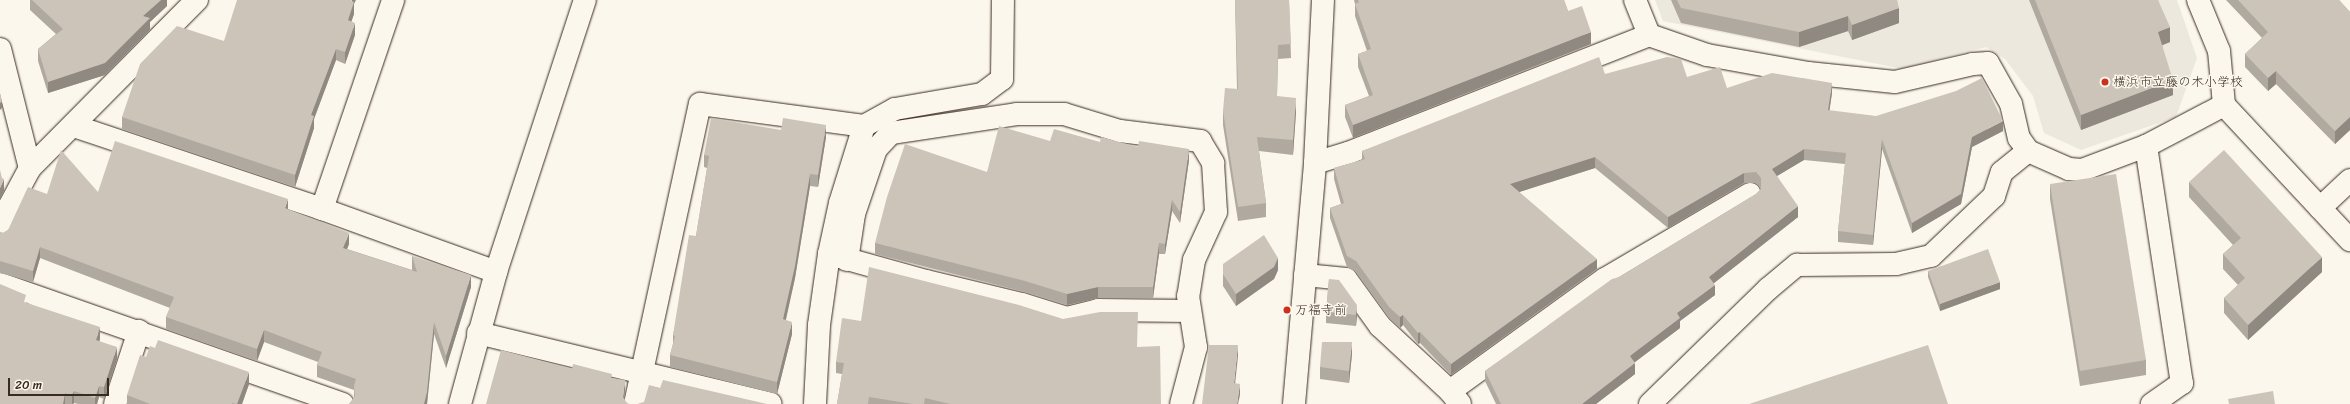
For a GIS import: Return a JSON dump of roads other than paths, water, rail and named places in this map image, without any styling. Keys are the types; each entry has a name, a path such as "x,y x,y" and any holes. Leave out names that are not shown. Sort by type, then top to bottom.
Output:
{"street":[{"path":"0,232 9,207 30,168 74,126 197,0"},
{"path":"322,209 393,0"},
{"path":"460,404 478,333 496,272 585,0"},
{"path":"635,404 700,104 864,126 895,109 982,94 1002,79 1003,0"},
{"path":"1294,404 1315,163 1323,0"},
{"path":"1635,0 1649,35"},
{"path":"2198,0 2219,51 2224,105 2350,240"},
{"path":"1315,163 1355,150 1649,35 1707,55 1808,73 1895,82 1973,64 1988,63 2011,104 2019,138 2028,151 2069,169 2082,170 2146,146 2224,105"},
{"path":"0,49 30,168"},
{"path":"815,404 819,325 838,257 876,149 892,132 1017,114 1064,114 1120,131 1200,141 1213,163 1216,212 1194,260 1188,296 1196,348 1181,404"},
{"path":"74,126 322,209 496,272"},
{"path":"838,257 840,202 864,126"},
{"path":"2146,146 2182,382 2152,404"},
{"path":"1650,404 1768,289 1797,265 1896,264 1931,256 1994,196 2002,172 2028,151"},
{"path":"2320,208 2350,180"},
{"path":"1305,275 1346,279 1380,326 1455,398 1605,279 1750,194"},
{"path":"838,257 926,282 1022,304 1067,318 1098,310 1190,311"},
{"path":"0,284 139,331 343,404"},
{"path":"115,404 139,331"},
{"path":"478,333 771,404"}],"place":[{"name":"横浜市立藤の木小学校","path":"2105,82"},
{"name":"万福寺前","path":"1287,310"}]}
